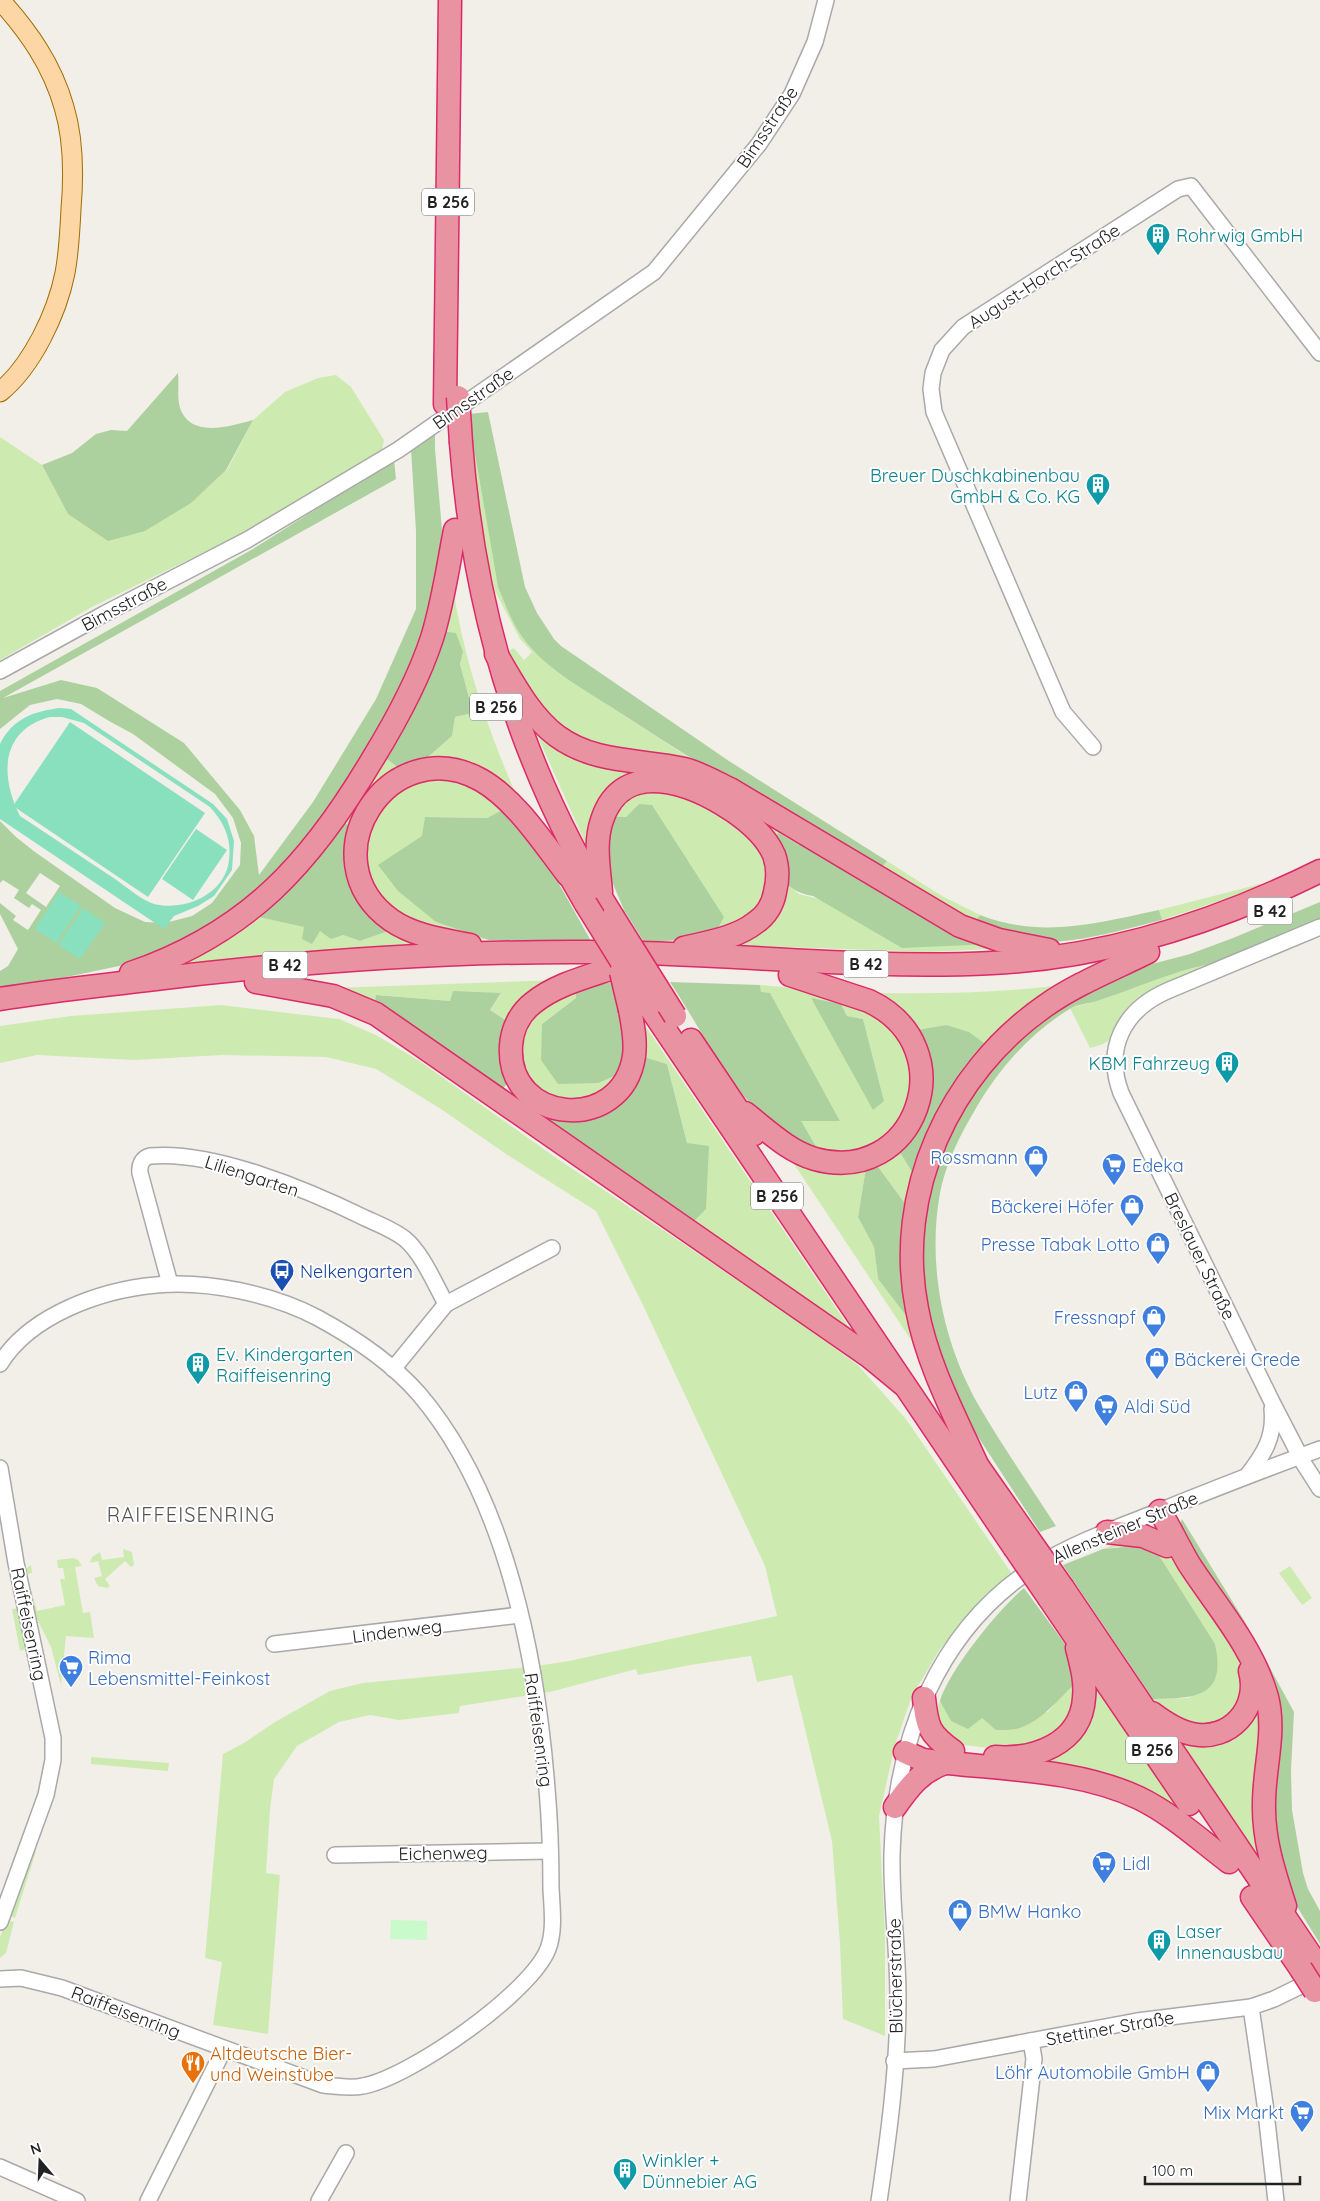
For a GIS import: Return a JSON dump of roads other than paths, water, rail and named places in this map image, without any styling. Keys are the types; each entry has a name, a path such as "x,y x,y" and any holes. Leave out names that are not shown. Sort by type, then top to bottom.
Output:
{"highway":[{"name":"B 256","path":"450,0 451,401 454,445 455,530 472,623 490,689 518,767 568,875 600,907 675,1016 978,1467 1021,1543"},
{"name":"B 256","path":"451,401 463,174 464,0"},
{"name":"B 256","path":"454,445 482,595 496,654 514,712 544,790 600,907 615,962 640,1008 904,1385 1142,1707 1291,1926 1315,1978"},
{"path":"69,989 151,966 215,935 259,903 297,867 334,821 359,783 398,716 418,674 440,608 455,530"},
{"path":"496,654 524,700 542,722 556,736 575,747 593,755 670,766 702,776 730,789 960,926 999,940 1069,953"},
{"path":"501,952 429,936 412,930 392,920 376,905 362,881 356,852 362,822 377,796 396,781 428,769 451,770 473,776 493,788 516,810 568,875"},
{"path":"600,907 598,845 602,821 606,809 614,800 634,785 659,780 691,788 724,805 752,826 768,844 776,865 777,888 768,910 756,923 738,933 661,954"},
{"name":"B 42","path":"0,998 334,961 501,952 661,954 909,965 994,963 1069,953 1143,939 1217,916 1320,871"},
{"name":"B 42","path":"0,1013 256,982 342,974 615,962 790,975 906,979 998,977 1078,967 1148,952 1243,922 1320,888"},
{"path":"978,1467 928,1352 917,1310 912,1271 912,1239 915,1210 924,1170 936,1138 952,1107 974,1074 999,1045 1026,1020 1056,999 1148,952"},
{"path":"615,962 548,993 531,1004 522,1014 515,1026 511,1052 515,1072 525,1089 546,1105 572,1111 585,1110 611,1098 627,1078 634,1057 634,1036 640,1008"},
{"path":"734,1105 791,1148 815,1159 842,1162 869,1157 887,1147 904,1131 916,1112 920,1099 922,1074 917,1050 903,1025 881,1007 869,1001 790,975"},
{"path":"256,982 333,996 376,1014 863,1352 904,1385"},
{"path":"1142,1707 1177,1730 1206,1736 1228,1729 1239,1720 1247,1711 1253,1690 1249,1666 1242,1651 1167,1546 1158,1526 1160,1511"},
{"path":"1160,1511 1189,1563 1250,1654 1262,1681 1271,1729 1264,1801 1265,1829 1271,1861 1291,1926"},
{"path":"1107,1532 1143,1536 1167,1546"},
{"name":"B 256","path":"1056,1593 1075,1638 1229,1862 1315,1978"},
{"path":"895,1807 920,1775 949,1757 1029,1756 1051,1748 1068,1735 1080,1717 1084,1698 1083,1677 1075,1638"},
{"path":"924,1698 927,1722 931,1733 949,1757"},
{"path":"905,1752 925,1746 949,1757 1091,1782 1125,1792 1172,1818 1229,1862"}],"main road":[{"path":"0,0 29,34 48,63 65,107 70,128 74,170 68,253 65,274 56,304 38,344 23,367 0,392"}],"street":[{"name":"Bimsstraße","path":"0,671 104,614 248,540 398,450 654,272 759,144 792,94 815,42 826,0"},
{"name":"August-Horch-Straße","path":"1093,747 1063,712 974,509 934,412 931,389 933,373 942,350 964,327 1178,189 1191,186 1320,353"},
{"name":"Breslauer Straße","path":"1320,927 1148,1001 1138,1008 1123,1028 1114,1059 1121,1093 1272,1402 1300,1456 1320,1489"},
{"name":"Liliengarten","path":"170,1284 140,1173 141,1162 145,1157 150,1156 185,1156 236,1168 334,1203 396,1233 415,1250 446,1304"},
{"path":"393,1369 446,1304 552,1248"},
{"name":"Raiffeisenring","path":"0,1362 30,1332 71,1307 90,1299 126,1289 170,1284 208,1286 250,1294 302,1310 367,1347 418,1394 438,1418 465,1462 501,1549 520,1615 542,1742 550,1850 551,1933 548,1949 536,1970 513,1993 430,2055 401,2073 380,2082 350,2087 323,2085 62,1988 20,1978 0,1978"},
{"path":"1247,1477 1264,1453 1271,1437 1274,1423 1272,1402"},
{"name":"Allensteiner Straße","path":"905,1752 924,1698 953,1648 975,1620 1017,1580 1048,1559 1107,1532 1320,1449"},
{"name":"Raiffeisenring","path":"0,1468 3,1509 50,1718 53,1747 50,1778 46,1795 0,1922"},
{"name":"Lindenweg","path":"274,1644 344,1638 520,1615"},
{"name":"Blücherstraße","path":"879,2201 891,2114 898,1989 892,1864 895,1807 905,1752"},
{"name":"Eichenweg","path":"335,1855 550,1850"},
{"name":"Stettiner Straße","path":"894,2061 934,2059 1137,2021 1250,2007 1274,1999 1315,1978"},
{"path":"1250,2007 1262,2078 1276,2201"},
{"path":"1018,2201 1034,2059 1031,2041"},
{"path":"148,2201 224,2049"},
{"path":"319,2201 346,2152"},
{"path":"0,2167 77,2201"}],"place":[{"name":"Rohrwig GmbH","path":"1158,256"},
{"name":"Breuer Duschkabinenbau GmbH & Co. KG","path":"1098,506"},
{"name":"KBM Fahrzeug","path":"1227,1084"},
{"name":"Rossmann","path":"1036,1178"},
{"name":"Edeka","path":"1114,1186"},
{"name":"Bäckerei Höfer","path":"1132,1227"},
{"name":"Presse Tabak Lotto","path":"1158,1265"},
{"name":"Nelkengarten","path":"282,1292"},
{"name":"Fressnapf","path":"1154,1338"},
{"name":"Bäckerei Crede","path":"1157,1380"},
{"name":"Ev. Kindergarten Raiffeisenring","path":"198,1385"},
{"name":"Lutz","path":"1076,1413"},
{"name":"Aldi Süd","path":"1106,1427"},
{"name":"Rima Lebensmittel-Feinkost","path":"71,1688"},
{"name":"Lidl","path":"1104,1884"},
{"name":"BMW Hanko","path":"960,1932"},
{"name":"Laser Innenausbau","path":"1159,1962"},
{"name":"Altdeutsche Bier- und Weinstube","path":"193,2084"},
{"name":"Löhr Automobile GmbH","path":"1208,2093"},
{"name":"Mix Markt","path":"1302,2133"},
{"name":"Winkler + Dünnebier AG","path":"625,2191"}],"district":[{"name":"RAIFFEISENRING","path":"191,1514"}]}
